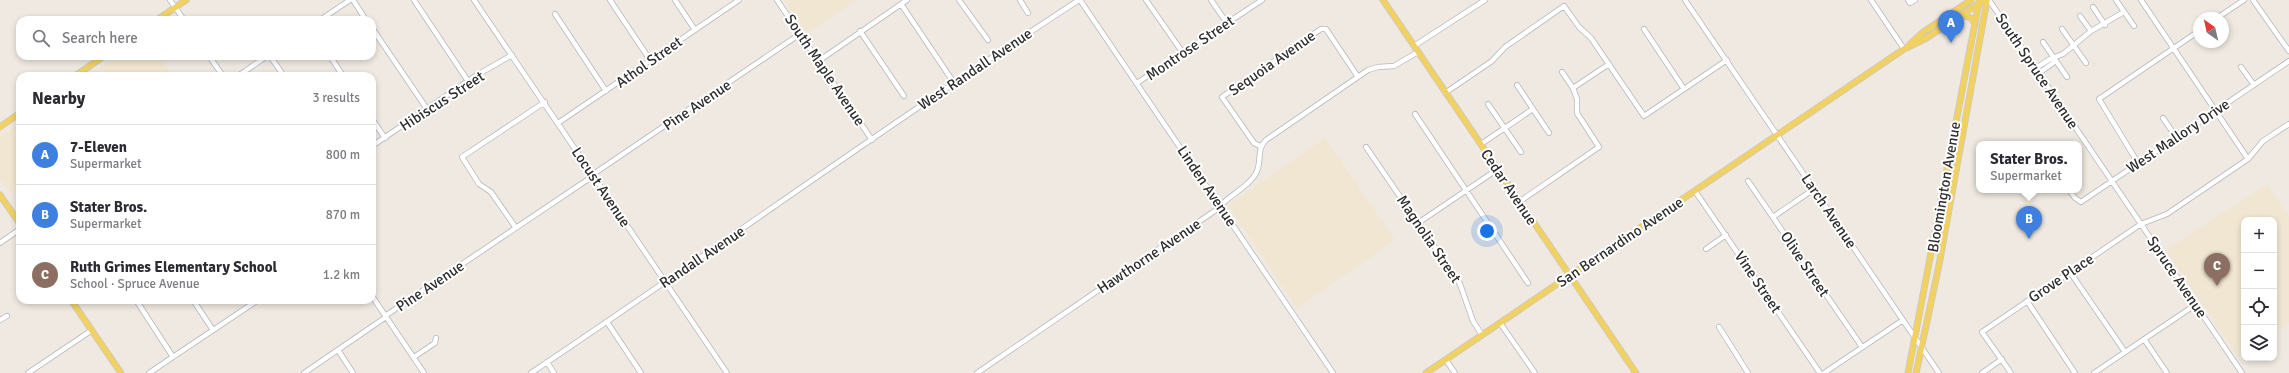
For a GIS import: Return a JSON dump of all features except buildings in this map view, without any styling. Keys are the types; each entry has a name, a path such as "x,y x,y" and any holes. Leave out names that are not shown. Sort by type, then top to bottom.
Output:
{"main road":[{"path":"163,16 186,0"},
{"name":"Cedar Avenue","path":"1383,0 1636,373"},
{"path":"1904,49 1922,33 1971,0"},
{"name":"Bloomington Avenue","path":"1916,373 1947,221 1988,0"},
{"path":"1904,49 1962,15 1981,1"},
{"name":"Bloomington Avenue","path":"1908,373 1956,120 1981,1"},
{"path":"1962,15 1969,16 1975,24"},
{"name":"San Bernardino Avenue","path":"1426,373 1778,136 1904,49"},
{"path":"81,72 98,60"},
{"path":"0,127 16,116"},
{"path":"1956,120 1960,123 1958,138 1959,150"},
{"path":"0,194 16,218"},
{"path":"1937,219 1947,221"},
{"path":"75,304 121,373"}],"street":[{"path":"170,0 181,16"},
{"path":"326,16 351,0 363,16"},
{"path":"414,0 468,81"},
{"name":"Locust Avenue","path":"474,0 545,102 727,373"},
{"path":"610,0 650,60"},
{"path":"675,0 695,30"},
{"name":"Athol Street","path":"558,123 738,0"},
{"name":"South Maple Avenue","path":"777,0 820,60 872,140"},
{"path":"820,60 907,0"},
{"path":"959,0 988,40"},
{"path":"1020,0 1028,13"},
{"name":"Linden Avenue","path":"1079,0 1137,82 1219,206 1333,373"},
{"name":"West Randall Avenue","path":"872,140 954,83 1079,0"},
{"path":"1146,0 1183,53"},
{"path":"1211,0 1227,23"},
{"name":"Montrose Street","path":"1137,82 1262,0"},
{"path":"1414,46 1485,0"},
{"name":"Larch Avenue","path":"1685,0 1939,373"},
{"path":"1871,0 1904,49"},
{"name":"South Spruce Avenue","path":"1988,0 2112,181"},
{"path":"2116,0 2134,26"},
{"path":"2142,0 2248,159"},
{"path":"2226,12 2244,0"},
{"path":"2253,0 2289,52"},
{"path":"901,4 954,83"},
{"path":"1445,93 1492,61 1505,47 1564,6 1609,64 1644,116 1727,60"},
{"path":"2093,7 2105,24"},
{"path":"2036,68 2050,59 2055,58 2073,46 2091,31 2124,12"},
{"path":"555,14 606,91"},
{"path":"2080,16 2091,31"},
{"name":"Sequoia Avenue","path":"1260,146 1254,143 1222,97 1321,29 1326,29 1358,77"},
{"path":"1644,29 1684,90"},
{"path":"2062,29 2086,63"},
{"path":"860,32 904,96"},
{"path":"376,34 427,109"},
{"name":"Pine Avenue","path":"304,373 800,34"},
{"path":"2138,163 2099,99 2193,35"},
{"path":"2044,42 2067,77"},
{"path":"1260,146 1266,140 1372,68 1394,66 1418,52"},
{"name":"Hibiscus Street","path":"376,144 468,81 512,55"},
{"path":"2039,73 2053,63 2055,58"},
{"path":"212,60 220,72"},
{"path":"244,72 263,60"},
{"path":"272,60 281,72"},
{"path":"333,60 340,72"},
{"name":"West Mallory Drive","path":"2071,193 2081,202 2289,61"},
{"path":"1573,88 1609,64"},
{"path":"2241,67 2254,85"},
{"path":"1519,202 1599,147 1577,113 1577,99 1573,88 1562,72"},
{"path":"1517,85 1549,133"},
{"path":"516,228 491,192 480,184 462,157 545,102"},
{"path":"1488,104 1520,152"},
{"path":"1481,144 1533,110"},
{"path":"1415,114 1528,283"},
{"path":"2163,118 2176,137"},
{"name":"Grove Place","path":"2002,359 1982,332 2141,224 2167,214 2248,159 2263,141 2289,124"},
{"path":"376,125 385,138"},
{"name":"Randall Avenue","path":"531,373 872,140"},
{"name":"Hawthorne Avenue","path":"977,373 1216,210 1252,179 1257,171 1260,146"},
{"name":"Magnolia Street","path":"1366,147 1460,284 1473,321 1482,335"},
{"path":"1418,223 1498,169"},
{"name":"Olive Street","path":"1748,181 1862,347"},
{"name":"Spruce Avenue","path":"2112,181 2242,373"},
{"path":"1773,217 1814,189"},
{"name":"Vine Street","path":"1695,191 1820,373"},
{"path":"0,243 16,232"},
{"path":"1706,249 1726,235"},
{"path":"2070,272 2125,352"},
{"path":"2027,301 2075,373"},
{"path":"376,302 424,373"},
{"path":"139,304 173,357"},
{"path":"196,304 214,330"},
{"path":"149,373 252,304"},
{"path":"2094,373 2195,305"},
{"path":"0,320 7,316"},
{"path":"1824,373 1903,320"},
{"path":"607,322 641,373"},
{"path":"1500,323 1535,373"},
{"path":"1719,327 1748,373"},
{"path":"28,373 92,330"},
{"path":"414,357 435,343 436,338"},
{"path":"2144,339 2167,373"},
{"path":"338,350 353,373"},
{"path":"1982,373 2002,359 2011,373"},
{"path":"1446,360 1455,373"},
{"path":"547,362 554,373"}],"shaded area":[{"path":"784,0 856,0 807,34"},
{"path":"113,60 163,60 170,72 95,72"},
{"path":"16,126 16,190 11,194 0,179 0,137"},
{"path":"1325,138 1395,240 1297,308 1228,205"},
{"path":"2267,184 2289,217 2289,323 2277,331 2277,217 2241,217 2241,355 2238,357 2166,250"}],"place":[{"name":"7-Eleven","path":"1951,43"},
{"name":"Stater Bros.","path":"2029,239"},
{"name":"Ruth Grimes Elementary School","path":"2217,286"}]}
